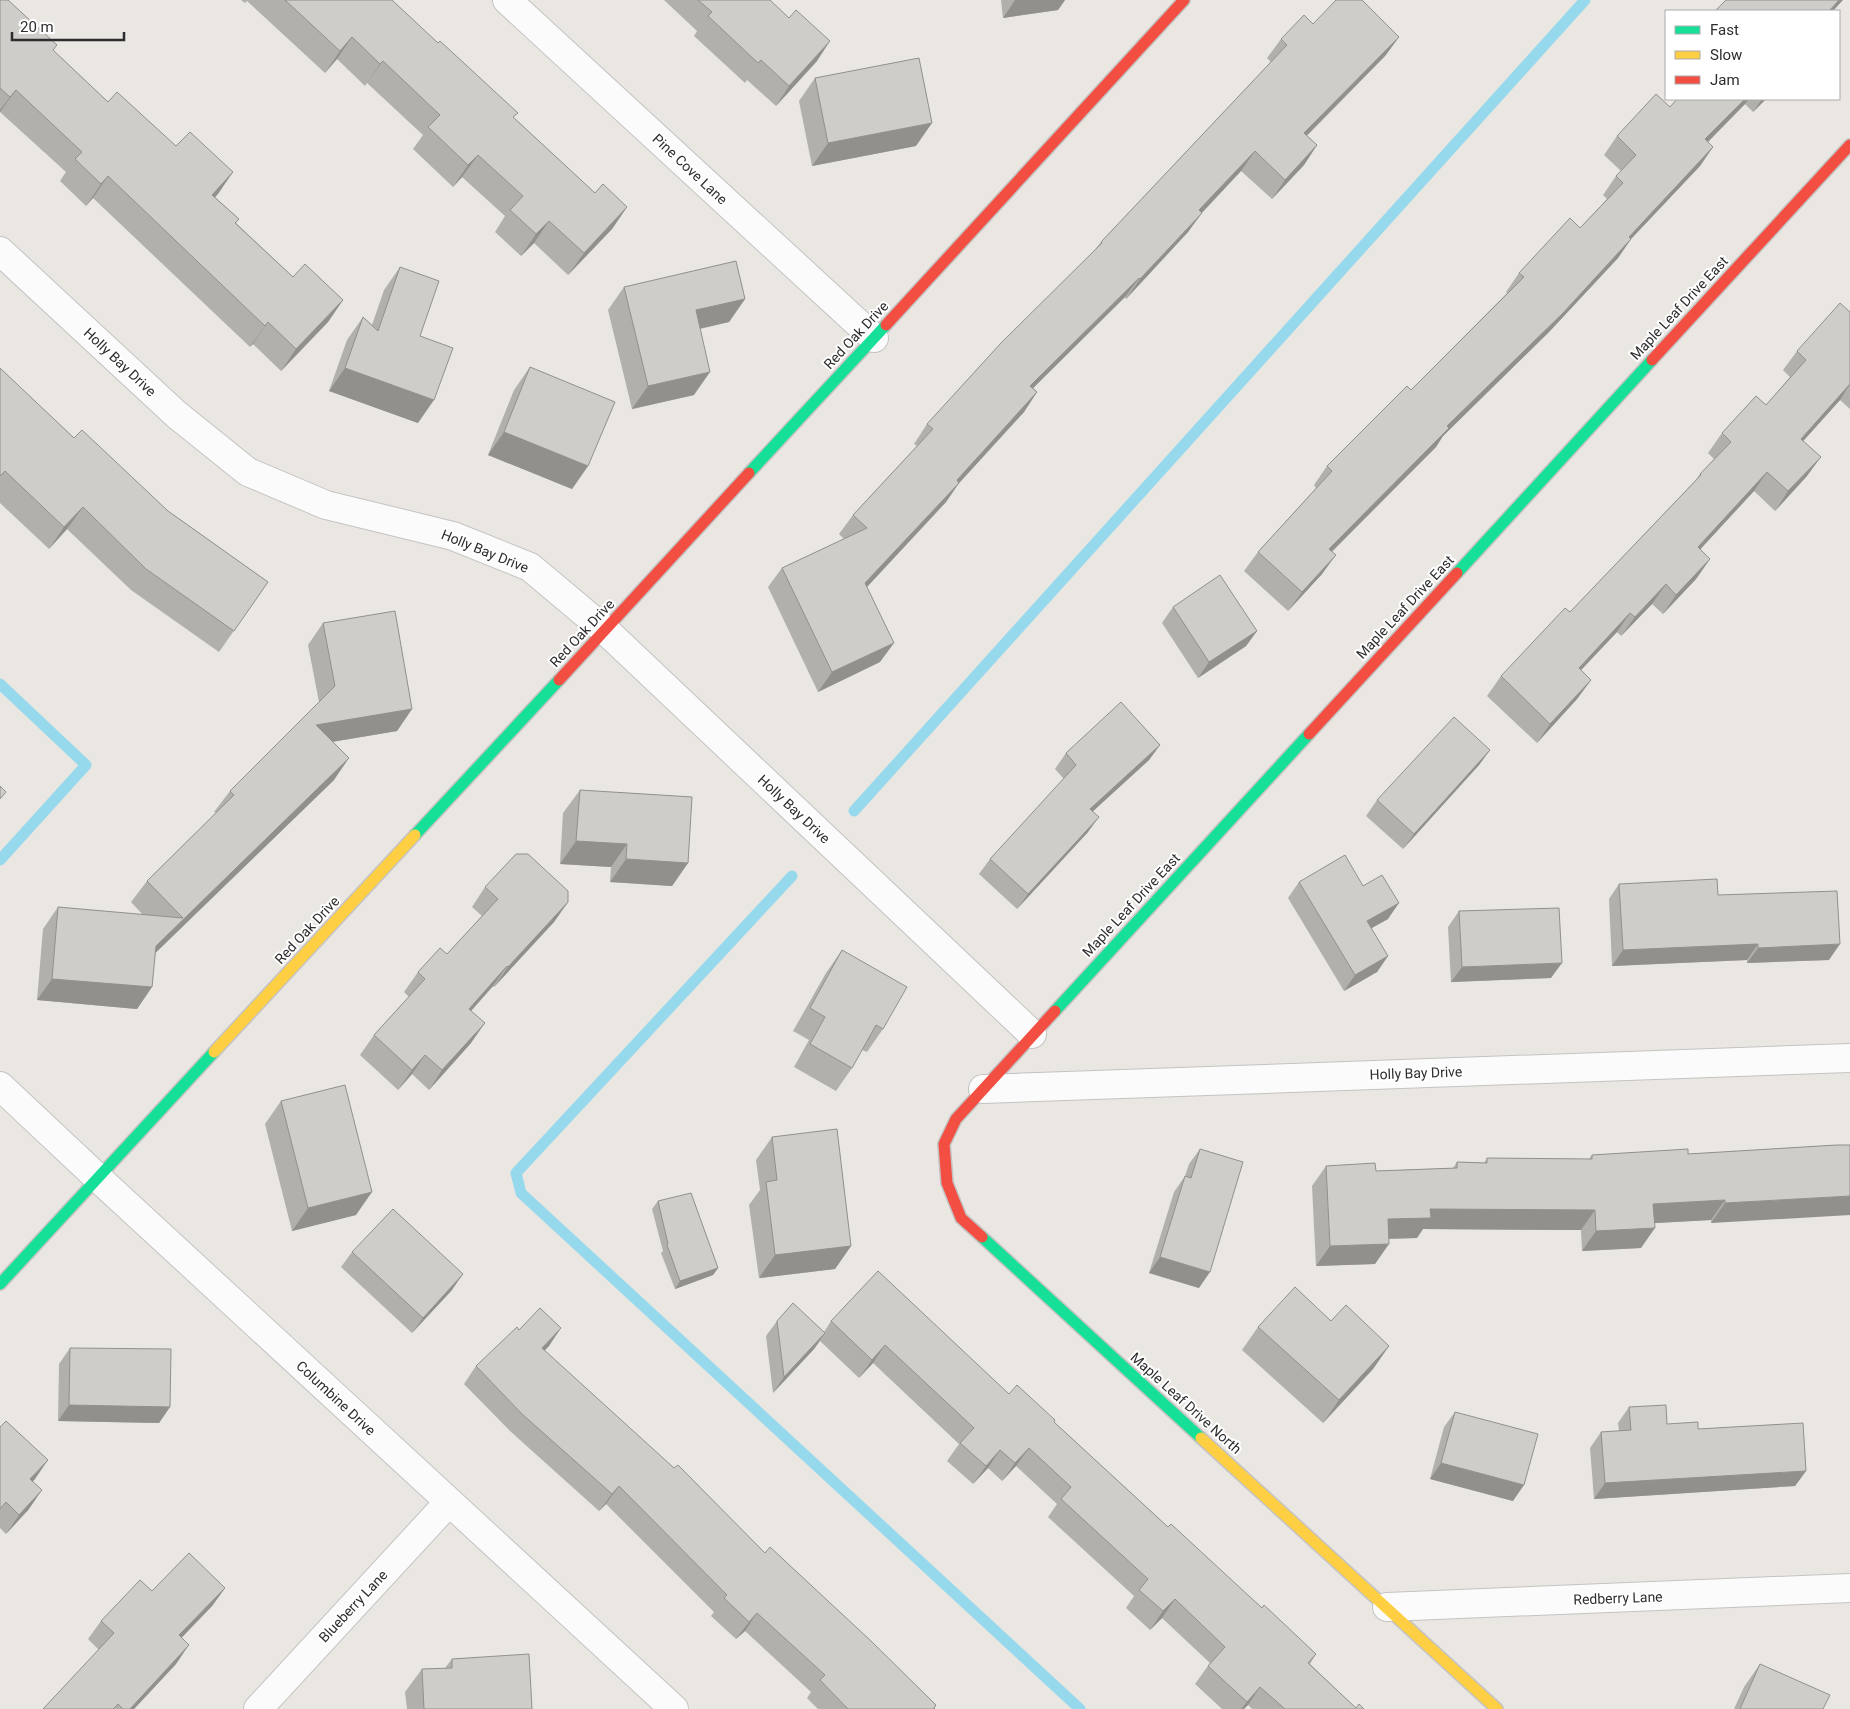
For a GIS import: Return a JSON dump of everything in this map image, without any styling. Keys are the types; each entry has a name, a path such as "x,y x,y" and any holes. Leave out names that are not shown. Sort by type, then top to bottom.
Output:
{"street":[{"name":"Pine Cove Lane","path":"507,0 874,338"},
{"name":"Red Oak Drive","path":"0,1284 1184,0"},
{"name":"Maple Leaf Drive East","path":"983,1089 1850,145"},
{"name":"Holly Bay Drive","path":"0,252 178,415 248,472 326,505 453,536 530,567 605,630 1032,1034"},
{"name":"Holly Bay Drive","path":"983,1089 1850,1058"},
{"name":"Columbine Drive","path":"0,1086 674,1709"},
{"name":"Maple Leaf Drive North","path":"983,1089 956,1119 944,1144 948,1184 961,1218 1497,1709"},
{"name":"Blueberry Lane","path":"258,1709 449,1502"},
{"name":"Redberry Lane","path":"1387,1607 1850,1588"}],"building":[{"path":"0,0 8,0 57,45 53,50 108,102 117,92 176,146 190,132 233,172 212,195 239,219 235,223 293,277 305,264 343,300 296,349 268,322 265,326 108,176 101,184 75,159 82,152 16,90 10,97 0,88"},
{"path":"285,0 392,0 438,43 440,41 518,113 513,117 595,193 603,184 627,207 584,253 549,221 536,234 510,210 523,196 478,155 468,165 428,127 440,115 383,61 380,64 352,37 340,51"},
{"path":"698,0 770,0 789,18 796,10 830,41 789,86 761,60 758,63 708,16 712,12"},
{"path":"1336,0 1362,0 1399,37 1304,133 1317,145 1285,180 1255,151 1199,210 1202,213 1140,279 1030,386 1037,392 957,480 959,483 865,583 894,643 832,672 782,568 867,528 853,515 933,429 927,424 1001,343 1102,243 1287,45 1281,39 1304,15 1313,24"},
{"path":"1726,0 1839,0 1830,10 1716,10"},
{"path":"919,58 932,123 828,143 815,78"},
{"path":"1656,94 1670,107 1676,100 1744,100 1705,139 1713,147 1629,237 1631,239 1563,313 1447,426 1449,428 1329,549 1336,555 1302,592 1258,552 1332,471 1327,466 1407,386 1411,390 1524,277 1519,273 1570,218 1580,228 1623,183 1616,176 1636,155 1617,136"},
{"path":"736,261 745,299 696,310 710,372 648,386 624,287"},
{"path":"400,267 439,281 420,336 453,348 434,400 345,368 363,317 378,331"},
{"path":"1840,303 1850,312 1850,384 1801,439 1821,457 1788,491 1767,472 1698,547 1710,559 1676,595 1666,584 1635,617 1630,613 1579,668 1591,680 1550,724 1501,676 1565,608 1570,612 1701,475 1731,442 1722,433 1756,396 1766,405 1806,360 1797,351"},
{"path":"530,367 615,402 588,466 504,432"},
{"path":"0,368 74,438 82,430 168,511 268,582 234,631 146,569 83,507 64,527 5,471 0,476"},
{"path":"1220,575 1257,631 1209,662 1173,607"},
{"path":"395,611 412,709 316,725 349,758 156,946 152,987 52,979 58,907 183,918 147,881 234,795 230,791 335,686 323,623"},
{"path":"1121,702 1160,745 1090,809 1099,817 1028,894 990,859 1076,765 1066,753"},
{"path":"1454,717 1490,750 1414,834 1377,800"},
{"path":"0,786 6,792 0,799"},
{"path":"580,790 692,797 688,863 626,859 627,844 576,841"},
{"path":"516,854 528,854 568,891 568,902 469,1009 485,1023 442,1070 425,1055 412,1070 374,1035 425,979 418,972 440,948 447,954 498,899 485,887"},
{"path":"1345,855 1363,886 1382,875 1399,903 1367,921 1388,956 1355,975 1299,882"},
{"path":"1717,879 1718,895 1837,891 1840,944 1758,948 1758,944 1623,950 1619,884"},
{"path":"1559,908 1562,963 1462,967 1459,911"},
{"path":"842,950 907,987 883,1029 876,1025 852,1068 810,1044 825,1017 810,1008"},
{"path":"345,1085 372,1192 308,1208 281,1101"},
{"path":"837,1129 851,1246 775,1255 766,1182 777,1180 772,1137"},
{"path":"1850,1145 1850,1196 1725,1203 1725,1200 1653,1204 1655,1228 1596,1231 1595,1210 1430,1209 1431,1218 1388,1219 1389,1244 1330,1246 1326,1166 1375,1163 1376,1171 1457,1168 1457,1162 1487,1163 1487,1158 1592,1159 1592,1155 1688,1149 1688,1154"},
{"path":"1200,1149 1243,1162 1210,1272 1160,1257 1185,1176 1191,1178"},
{"path":"691,1193 718,1268 680,1281 667,1245 658,1201"},
{"path":"393,1209 463,1274 423,1318 352,1252"},
{"path":"878,1271 1009,1394 1017,1385 1055,1420 1054,1422 1168,1527 1171,1524 1262,1608 1264,1605 1316,1654 1308,1663 1356,1708 1359,1704 1364,1709 1285,1709 1260,1687 1247,1702 1208,1666 1225,1647 1175,1599 1163,1611 1139,1590 1148,1579 1061,1499 1071,1487 1029,1448 1015,1463 1000,1450 986,1466 960,1443 974,1428 885,1345 872,1360 831,1321"},
{"path":"1295,1287 1331,1321 1346,1305 1389,1346 1339,1400 1258,1327"},
{"path":"793,1303 825,1333 784,1377 777,1321"},
{"path":"540,1308 561,1328 542,1348 674,1468 678,1465 765,1553 770,1547 871,1641 936,1705 935,1709 848,1709 820,1680 825,1675 757,1613 749,1622 724,1598 727,1595 619,1486 612,1494 522,1414 476,1366 517,1327 519,1330"},
{"path":"70,1348 171,1349 170,1407 69,1405"},
{"path":"1666,1405 1667,1424 1698,1422 1698,1429 1803,1423 1806,1471 1605,1483 1601,1432 1631,1430 1629,1407"},
{"path":"1455,1412 1538,1434 1524,1485 1441,1463"},
{"path":"6,1421 48,1460 30,1479 42,1490 19,1515 6,1502 0,1509 0,1427"},
{"path":"189,1553 225,1588 179,1635 189,1645 130,1709 123,1709 118,1704 113,1709 43,1709 114,1633 101,1621 140,1580 152,1591"},
{"path":"529,1654 532,1709 424,1709 422,1669 452,1668 452,1659"},
{"path":"1760,1664 1830,1695 1823,1709 1740,1709"}],"waterway":[{"path":"854,811 1585,0"},
{"path":"0,684 86,765 0,860"},
{"path":"792,876 516,1173 521,1193 1080,1709"}],"traffic: fast":[{"path":"749,473 886,325"},
{"path":"1457,573 1652,360"},
{"path":"415,835 559,680"},
{"path":"1055,1011 1309,734"},
{"path":"0,1284 214,1052"},
{"path":"982,1237 1201,1438"}],"traffic: slow":[{"path":"214,1052 415,835"},
{"path":"1201,1438 1497,1709"}],"traffic: jam":[{"path":"886,325 1184,0"},
{"path":"1652,360 1850,145"},
{"path":"559,680 749,473"},
{"path":"1309,734 1457,573"},
{"path":"982,1237 961,1218 947,1183 944,1144 956,1119 1055,1011"}]}
